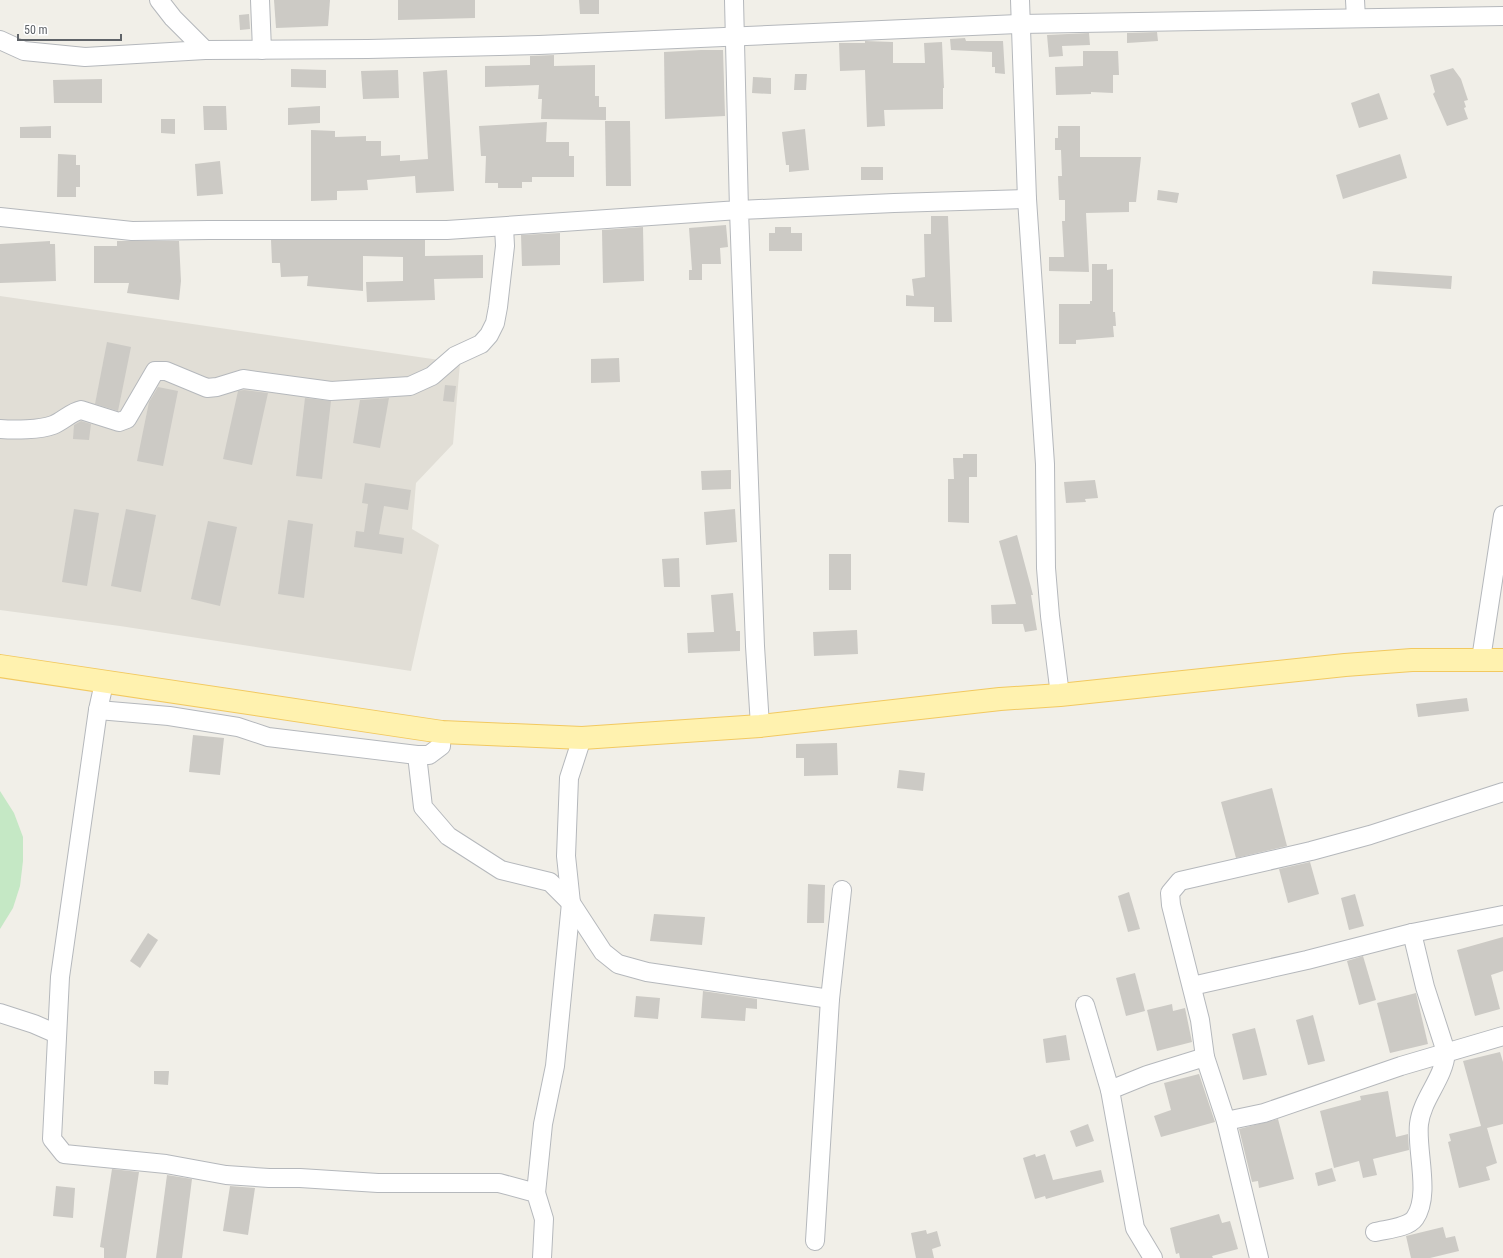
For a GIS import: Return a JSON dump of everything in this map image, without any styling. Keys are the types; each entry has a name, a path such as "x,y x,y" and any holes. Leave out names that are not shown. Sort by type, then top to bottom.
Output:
{"main road":[{"path":"0,666 442,732 582,738 760,726 1000,699 1060,695 1412,660 1503,660"}],"street":[{"path":"159,0 173,18 205,50"},
{"path":"260,0 262,50"},
{"path":"734,0 739,210 755,646 760,726"},
{"path":"1020,0 1027,199 1046,464 1046,568 1050,616 1060,695"},
{"path":"1355,0 1356,18"},
{"path":"0,41 24,51 85,57 205,50 368,49 539,45 1020,24 1503,16"},
{"path":"0,217 132,231 447,230 739,210 1027,199"},
{"path":"0,429 11,430 52,425 80,410 119,422 127,419 155,371 166,371 207,388 218,387 242,379 331,391 410,386 432,376 455,356 481,344 489,335 495,323 498,307 505,246 504,226"},
{"path":"1481,659 1503,515"},
{"path":"104,682 98,710 60,976 52,1139 64,1154 166,1164 226,1175 378,1183 499,1184 536,1193"},
{"path":"98,710 169,716 219,723 238,727 268,737 417,756 429,755 441,746 442,732"},
{"path":"542,1258 544,1219 536,1193 543,1124 557,1050 571,903 566,856 570,778 582,738"},
{"path":"417,756 423,807 448,836 501,870 550,882 571,903 603,952 618,964 647,972 830,999"},
{"path":"1259,1258 1226,1121 1205,1057 1200,1020 1171,905 1170,893 1180,881 1311,851 1370,835 1503,792"},
{"path":"815,1241 830,999 842,890"},
{"path":"1192,986 1307,960 1412,933 1503,915"},
{"path":"1376,1232 1404,1225 1414,1219 1420,1209 1422,1174 1419,1147 1420,1122 1425,1106 1444,1068 1446,1052 1425,987 1412,933"},
{"path":"1085,1005 1110,1090 1136,1228 1153,1258"},
{"path":"0,1013 34,1024 57,1034"},
{"path":"1226,1121 1264,1113 1446,1052 1503,1036"},
{"path":"1110,1090 1146,1075 1205,1057"}],"shaded area":[{"path":"0,296 460,363 453,444 416,483 412,529 439,545 411,671 120,626 0,610"}],"green space":[{"path":"0,791 14,813 23,837 23,861 20,886 13,908 0,929"}],"building":[{"path":"274,0 330,0 328,26 276,28"},
{"path":"398,0 475,0 475,18 398,20"},
{"path":"579,0 599,0 599,14 580,14"},
{"path":"249,14 250,29 240,30 239,15"},
{"path":"1157,32 1158,41 1127,43 1127,33"},
{"path":"1089,33 1090,45 1062,46 1063,56 1049,57 1047,35"},
{"path":"965,38 966,41 1003,41 1005,74 995,73 995,67 992,67 992,52 951,50 950,39"},
{"path":"865,41 893,42 893,63 925,63 924,43 942,42 944,88 943,109 884,110 885,126 867,127 865,70 840,71 839,43 865,43"},
{"path":"723,50 725,116 665,119 664,52"},
{"path":"1083,51 1118,51 1119,75 1113,75 1113,93 1091,92 1091,94 1056,95 1055,67 1083,66"},
{"path":"554,55 554,66 595,65 595,96 599,96 599,107 606,107 606,120 541,119 542,99 538,99 539,85 485,87 485,66 530,65 530,56"},
{"path":"1453,68 1461,79 1468,100 1464,101 1466,107 1464,108 1468,119 1447,126 1433,94 1435,92 1430,75"},
{"path":"291,69 326,70 326,88 291,87"},
{"path":"398,70 399,98 363,99 361,71"},
{"path":"447,70 454,191 416,193 415,176 367,180 368,190 337,191 337,200 311,201 311,130 335,131 335,137 366,136 366,141 381,141 381,156 400,155 400,161 428,159 423,72"},
{"path":"795,74 807,74 806,90 794,90"},
{"path":"753,77 771,78 771,94 752,93"},
{"path":"102,79 102,103 54,103 53,80"},
{"path":"1379,93 1388,119 1359,128 1351,103"},
{"path":"203,106 226,106 227,130 204,130"},
{"path":"320,106 320,123 288,125 288,108"},
{"path":"161,119 175,119 175,134 161,133"},
{"path":"605,121 630,121 631,186 606,186"},
{"path":"547,122 546,142 569,142 569,156 574,156 574,177 532,177 532,182 522,182 522,188 498,188 498,183 485,183 486,156 481,156 479,126"},
{"path":"51,126 51,138 20,138 20,127"},
{"path":"1058,126 1080,126 1080,157 1141,157 1136,202 1129,202 1129,212 1086,213 1089,272 1049,271 1049,257 1064,257 1062,221 1065,221 1065,200 1059,200 1058,176 1062,176 1061,150 1055,150 1055,138 1058,138"},
{"path":"805,129 809,170 789,172 789,165 786,165 782,132"},
{"path":"58,154 76,155 76,165 80,165 80,187 76,187 76,197 57,197"},
{"path":"1400,154 1407,178 1343,199 1336,175"},
{"path":"220,161 223,194 197,196 195,164"},
{"path":"861,167 883,167 883,180 861,180"},
{"path":"1158,190 1179,193 1177,203 1157,200"},
{"path":"931,216 948,216 952,322 934,322 934,307 906,306 906,295 914,296 912,279 925,277 924,234 931,234"},
{"path":"726,225 728,247 720,248 721,264 702,264 702,280 689,280 689,270 692,270 689,228"},
{"path":"643,227 644,281 603,283 602,230"},
{"path":"775,227 791,227 791,233 802,233 802,251 769,251 769,233 775,233"},
{"path":"560,233 560,265 522,266 521,235"},
{"path":"271,240 425,240 425,256 483,255 483,278 434,279 435,300 367,302 366,282 403,281 403,257 363,256 363,291 307,286 308,276 281,277 280,263 272,263"},
{"path":"50,241 50,244 55,244 56,281 0,283 0,244"},
{"path":"117,241 179,241 181,281 179,300 127,293 129,283 94,283 94,246 117,246"},
{"path":"1092,264 1107,264 1107,270 1113,269 1113,312 1115,312 1116,326 1113,326 1114,337 1076,340 1076,344 1059,344 1059,304 1090,304 1090,301 1092,301"},
{"path":"1373,271 1452,276 1451,289 1372,284"},
{"path":"107,342 131,347 118,411 95,404"},
{"path":"619,358 620,382 591,383 591,359"},
{"path":"445,385 456,386 454,402 443,401"},
{"path":"158,387 178,391 163,466 137,461 149,402"},
{"path":"244,390 268,393 252,465 223,459 238,391"},
{"path":"305,398 331,401 322,479 296,476"},
{"path":"389,398 380,448 353,443 360,400"},
{"path":"81,421 91,424 89,440 73,439 74,425"},
{"path":"963,454 977,454 977,477 969,477 969,523 948,522 948,479 954,479 953,458 963,458"},
{"path":"731,470 731,489 702,490 701,471"},
{"path":"1095,480 1098,498 1085,499 1086,502 1066,503 1064,482"},
{"path":"365,483 411,490 408,510 384,506 379,534 404,538 402,554 354,547 356,531 364,532 368,504 362,503"},
{"path":"74,509 99,513 87,586 62,582"},
{"path":"126,509 156,515 141,592 111,586"},
{"path":"735,509 737,542 706,545 704,512"},
{"path":"288,520 313,524 304,598 278,594"},
{"path":"208,521 237,527 220,606 191,599"},
{"path":"1017,535 1033,595 1031,595 1037,630 1025,632 1023,624 992,624 991,605 1016,604 999,541"},
{"path":"829,554 851,554 851,590 829,590"},
{"path":"679,558 680,587 664,587 662,559"},
{"path":"733,593 736,631 740,631 740,651 688,653 687,633 714,632 711,595"},
{"path":"857,630 858,654 814,656 813,632"},
{"path":"1467,698 1469,711 1418,717 1416,704"},
{"path":"193,735 224,738 220,775 189,772"},
{"path":"837,743 838,775 804,776 804,758 796,758 796,744"},
{"path":"899,770 925,773 923,791 897,788"},
{"path":"1272,788 1287,846 1236,858 1221,802"},
{"path":"1310,862 1319,894 1288,903 1279,869"},
{"path":"808,884 825,885 824,923 807,923"},
{"path":"1129,892 1140,929 1128,932 1118,896"},
{"path":"1355,894 1364,926 1349,930 1341,898"},
{"path":"654,914 705,917 702,945 650,941"},
{"path":"148,933 158,940 140,968 130,961"},
{"path":"1503,937 1503,971 1491,975 1500,1009 1475,1016 1457,950"},
{"path":"1363,956 1376,1000 1359,1005 1347,961"},
{"path":"1135,973 1145,1011 1126,1016 1116,978"},
{"path":"703,991 757,999 757,1009 746,1008 745,1021 701,1018"},
{"path":"1416,993 1428,1044 1390,1053 1377,1003"},
{"path":"636,996 660,998 658,1019 634,1017"},
{"path":"1172,1004 1173,1011 1185,1008 1192,1042 1157,1051 1147,1010"},
{"path":"1313,1015 1325,1061 1308,1065 1296,1020"},
{"path":"1255,1028 1267,1075 1243,1080 1232,1034"},
{"path":"1066,1035 1070,1060 1046,1063 1043,1039"},
{"path":"1500,1052 1503,1062 1503,1124 1487,1128 1497,1163 1486,1167 1490,1180 1459,1188 1448,1142 1451,1141 1449,1134 1481,1126 1463,1061"},
{"path":"154,1071 169,1071 168,1085 154,1084"},
{"path":"1199,1074 1215,1122 1161,1137 1154,1116 1171,1110 1164,1083"},
{"path":"1388,1091 1396,1137 1408,1134 1409,1150 1373,1159 1377,1175 1363,1178 1359,1161 1334,1168 1320,1111 1361,1100 1360,1096"},
{"path":"1278,1119 1294,1179 1259,1188 1258,1181 1252,1182 1239,1129"},
{"path":"1088,1124 1094,1141 1076,1147 1070,1131"},
{"path":"1035,1154 1036,1157 1045,1154 1053,1180 1101,1170 1104,1182 1046,1199 1045,1196 1035,1199 1023,1158"},
{"path":"1332,1168 1336,1181 1318,1186 1315,1173"},
{"path":"112,1169 139,1172 126,1258 104,1258 104,1248 100,1247"},
{"path":"167,1175 192,1179 182,1258 156,1258"},
{"path":"56,1186 75,1188 73,1218 53,1216"},
{"path":"230,1186 255,1188 248,1235 223,1231"},
{"path":"1219,1214 1222,1223 1230,1221 1238,1249 1212,1256 1213,1258 1180,1258 1179,1253 1176,1254 1170,1228"},
{"path":"1443,1227 1446,1238 1455,1236 1459,1251 1430,1258 1411,1258 1406,1236"},
{"path":"926,1230 927,1234 937,1231 941,1246 932,1249 934,1258 916,1258 911,1233"}]}
